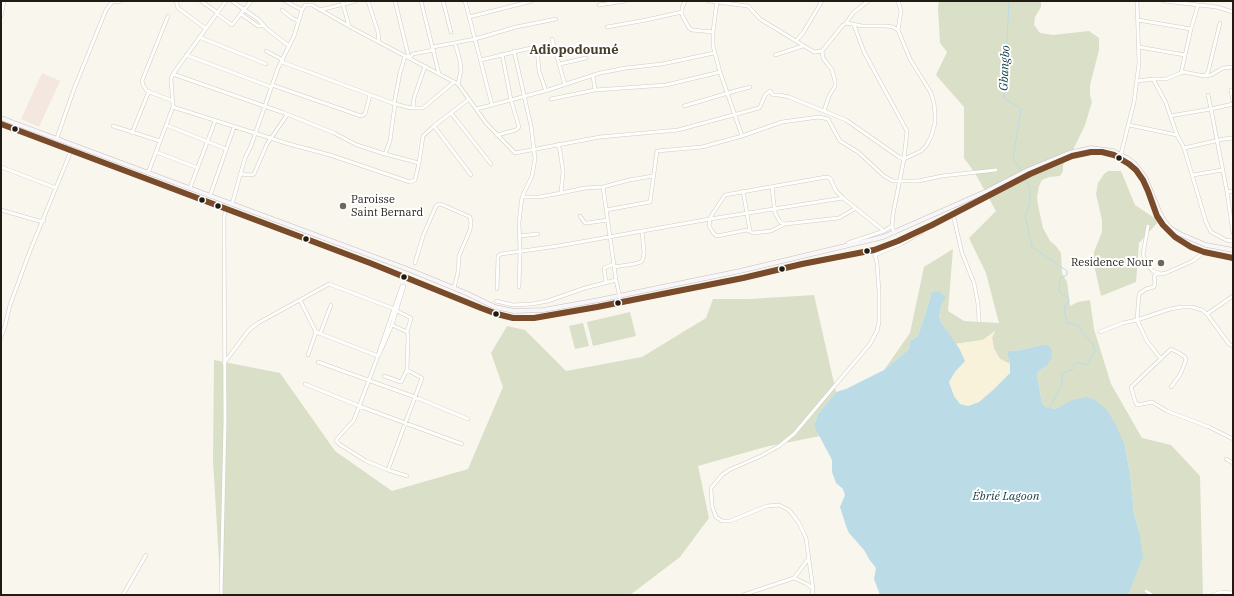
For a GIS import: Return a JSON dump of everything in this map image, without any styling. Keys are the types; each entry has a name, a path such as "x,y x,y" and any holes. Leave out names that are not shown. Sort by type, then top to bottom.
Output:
{"main road":[{"path":"1,118 410,270 495,307 514,311 543,310 583,304 740,271 828,251 883,236 1069,153 1085,149 1102,149 1121,154 1134,163 1142,172 1159,211 1170,228 1206,245 1233,250"},
{"path":"1,124 293,234 452,295 481,308 513,318 540,317 621,302 874,250 898,241 932,225 1006,187 1022,175"},
{"path":"1029,172 1080,154 1102,152 1114,156 1123,160 1136,170 1143,180 1157,216 1169,232 1181,242 1204,252 1233,258"},
{"path":"293,234 296,228"},
{"path":"883,236 885,246"}],"street":[{"path":"1,16 4,1"},
{"path":"57,138 74,89 106,10 113,1 121,1"},
{"path":"176,1 178,8 206,28"},
{"path":"201,1 230,25 251,1"},
{"path":"148,173 173,107 174,101 171,79 173,74 226,1"},
{"path":"232,1 259,20 289,46"},
{"path":"284,1 302,10"},
{"path":"320,10 343,3 356,1"},
{"path":"368,1 378,32 378,42"},
{"path":"395,1 409,58"},
{"path":"421,1 439,74"},
{"path":"443,1 451,32"},
{"path":"465,1 492,105"},
{"path":"469,18 532,1"},
{"path":"599,5 625,1"},
{"path":"685,1 682,12 686,24 690,30 713,32"},
{"path":"709,1 741,3 748,6 760,19 803,46 814,52 822,51"},
{"path":"796,41 803,33 822,1"},
{"path":"824,111 835,86 835,81 832,70 822,58 822,51 843,25 847,23 853,13 868,1"},
{"path":"232,204 245,158 264,107 282,61 294,36 302,10 305,5 308,4 458,84 486,123 515,153 600,137 678,130 760,107 765,95 770,91 773,95 789,97 849,122 904,159 921,151 926,146 931,137 935,124 935,114 931,93 915,68 898,30 901,11 898,1"},
{"path":"1121,154 1134,102 1139,63 1137,1"},
{"path":"1163,1 1198,5 1233,12"},
{"path":"1203,6 1205,1"},
{"path":"717,2 713,32 714,53 742,136"},
{"path":"343,3 349,26"},
{"path":"1181,73 1198,5"},
{"path":"282,10 298,21"},
{"path":"606,27 682,12"},
{"path":"241,14 258,26 265,26"},
{"path":"168,16 142,81 144,88 174,101"},
{"path":"409,58 413,54 433,48 475,39 516,27 556,19"},
{"path":"1138,20 1191,29"},
{"path":"847,23 862,26 886,26 898,30"},
{"path":"1206,76 1220,23"},
{"path":"854,25 864,52 907,131 904,159 893,214 892,226 894,232"},
{"path":"200,37 266,64"},
{"path":"552,39 565,85"},
{"path":"455,43 461,70 458,84"},
{"path":"481,60 533,46 536,47 539,71 546,91"},
{"path":"774,55 803,46"},
{"path":"1139,47 1186,55"},
{"path":"514,51 535,150 534,168 522,197 519,222 519,287"},
{"path":"266,52 282,61 370,95 395,104 414,108 423,108 454,82"},
{"path":"476,109 546,91 600,73 662,64 714,53"},
{"path":"497,135 516,130 519,127 511,100 502,54"},
{"path":"186,55 361,116 365,114 370,95"},
{"path":"386,154 390,141 400,73 405,56"},
{"path":"560,64 586,58"},
{"path":"414,108 414,98 425,66"},
{"path":"1137,81 1166,79 1187,72 1206,76 1211,75 1223,68 1233,67"},
{"path":"551,99 595,90 666,85 720,72"},
{"path":"173,74 204,84 334,133 357,145 419,163"},
{"path":"593,76 595,90"},
{"path":"1153,79 1166,103 1177,135 1184,148 1206,222 1211,232 1226,240 1233,241"},
{"path":"684,106 750,87"},
{"path":"1170,116 1233,103 1231,90"},
{"path":"132,132 149,91"},
{"path":"1208,95 1227,192 1233,233"},
{"path":"173,107 410,182 415,180 423,136 469,99"},
{"path":"451,113 491,164"},
{"path":"240,174 254,174 270,137 287,115"},
{"path":"606,210 650,202 657,151 697,148 742,136 782,122 819,117 825,117 832,124 843,143 854,149 884,176 891,180 900,182 918,181 942,176 996,170"},
{"path":"190,188 215,121"},
{"path":"166,125 226,149"},
{"path":"1129,125 1177,135"},
{"path":"113,126 160,141"},
{"path":"434,126 471,175"},
{"path":"210,196 234,127"},
{"path":"1184,148 1217,140 1233,138"},
{"path":"558,144 563,171 561,193"},
{"path":"1,337 10,305 30,251 44,221 71,150"},
{"path":"156,152 198,168"},
{"path":"1,167 56,188"},
{"path":"1193,175 1222,170"},
{"path":"522,197 540,197 585,188 603,187 629,180 653,176"},
{"path":"856,208 839,218 785,224 771,231 753,233 750,231 715,235 709,227 710,219 723,196 743,191 826,177 830,178 836,191 843,198 856,208 884,231"},
{"path":"603,187 616,280 621,302"},
{"path":"772,187 776,209 775,213 780,222 785,224"},
{"path":"743,191 750,231"},
{"path":"1227,192 1233,191"},
{"path":"497,290 499,255 843,198"},
{"path":"415,263 423,236 438,204 470,217 470,230 459,256 458,272 454,288"},
{"path":"221,595 225,422 224,217 226,209"},
{"path":"1,210 39,221 44,221"},
{"path":"953,214 962,253 974,284 980,321"},
{"path":"580,216 585,223 608,220"},
{"path":"875,255 901,244 932,225"},
{"path":"828,251 884,231 892,226"},
{"path":"1148,226 1143,254 1149,269 1157,273 1166,273 1174,270 1193,261 1204,252"},
{"path":"606,282 604,268 614,265 634,264 641,262 644,252 642,231"},
{"path":"520,236 538,234"},
{"path":"812,595 813,589 806,538 800,523 789,510 779,505 767,506 730,521 722,521 716,517 712,506 711,488 722,475 729,470 761,456 779,446 794,434 870,344 877,331 879,322 879,292 874,250"},
{"path":"1157,273 1154,276 1154,287 1146,289 1139,294 1137,320 1147,341 1161,359"},
{"path":"496,301 513,305 532,304 559,298 585,288 616,280"},
{"path":"224,363 249,330 258,323 329,284 396,310 411,318 407,332 407,370 401,382 384,376"},
{"path":"378,356 392,325 396,310 402,286 404,286 405,287 396,310 379,352 370,381 353,422 339,436 337,442 356,456 388,470 407,476"},
{"path":"1207,314 1233,296"},
{"path":"300,300 316,332 378,356"},
{"path":"320,334 331,305"},
{"path":"1100,332 1158,312 1182,307 1192,307 1202,310 1207,314 1229,344 1233,346"},
{"path":"392,325 407,332"},
{"path":"308,356 316,332"},
{"path":"1171,388 1180,375 1186,360 1185,357 1171,349 1132,386 1134,401 1137,405 1152,402 1171,413 1233,439"},
{"path":"318,362 415,397 468,419"},
{"path":"388,470 422,378 407,370"},
{"path":"305,384 359,406 462,444"},
{"path":"1226,459 1233,463"},
{"path":"123,595 146,555"},
{"path":"743,595 794,578 809,558"},
{"path":"794,578 807,584 813,589"},
{"path":"1146,591 1152,595"},
{"path":"1213,595 1221,592 1233,593"}],"shaded area":[{"path":"42,73 60,81 39,127 21,119"}],"green space":[{"path":"939,1 1041,1 1041,7 1035,17 1034,25 1040,33 1053,35 1089,31 1099,38 1099,50 1090,85 1092,102 1085,125 1073,150 1063,165 1063,171 1060,176 1049,177 1042,180 1037,197 1038,205 1043,228 1050,241 1061,253 1062,273 1067,282 1070,306 1078,302 1090,300 1094,329 1111,384 1142,438 1171,445 1200,476 1203,595 1128,595 1139,531 1134,513 1130,474 1125,446 1063,405 1055,409 1046,407 1042,403 1037,375 1038,372 1046,366 1041,345 1021,350 1009,351 1007,354 1010,364 1000,359 994,349 992,338 995,331 983,340 955,344 939,317 942,303 931,293 918,336 910,341 911,347 884,370 910,333 924,267 953,249 948,311 964,321 999,323 986,273 969,238 996,211 975,173 964,158 964,107 936,75 947,52 940,43"},
{"path":"1108,171 1121,171 1135,205 1159,221 1139,243 1136,282 1101,296 1094,265 1094,252 1102,232 1102,220 1096,194 1098,183"},
{"path":"814,295 836,392 818,414 814,426 820,436 765,447 698,466 709,518 680,557 630,595 221,595 213,460 214,360 280,373 335,451 392,491 468,469 503,387 491,353 507,326 525,330 566,371 642,357 706,318 713,299 749,299"},
{"path":"630,312 636,336 593,346 587,322"},
{"path":"583,323 589,346 575,349 569,326"}],"sand":[{"path":"995,331 992,338 994,349 1000,359 1010,364 1010,373 979,402 968,406 960,404 954,396 949,382 961,366 959,348 955,344 983,340"}],"water":[{"name":"Ébrié Lagoon","path":"938,291 946,297 942,303 939,317 942,324 959,348 965,361 955,372 949,382 954,396 960,404 968,406 979,402 1010,373 1010,364 1007,354 1009,351 1048,345 1052,350 1051,359 1046,366 1038,372 1037,375 1042,403 1046,407 1055,409 1072,400 1087,397 1095,400 1105,408 1115,423 1125,446 1130,474 1134,513 1139,531 1143,557 1128,595 880,595 874,579 876,568 864,550 849,533 846,526 840,507 845,495 843,489 836,483 832,472 832,460 814,426 818,414 836,392 846,389 884,370 910,348 910,341 918,336 931,293"}],"waterway":[{"name":"Gbangbo","path":"1009,1 1004,98 1021,109 1013,159 1022,171"},
{"name":"Gbangbo","path":"1026,179 1030,189 1030,203 1025,216 1032,247 1067,271 1067,275 1060,278 1059,291 1061,294 1068,297 1069,301 1064,308 1067,323 1079,325 1081,331 1093,344 1095,351 1087,365 1076,362 1072,370 1062,373 1062,385 1049,408"}],"transit line":[{"path":"1,124 370,263 481,308 513,318 534,318 597,307 874,250 898,241 932,225 1030,174 1072,156 1091,152 1102,152 1114,155 1136,170 1143,180 1157,216 1163,225 1175,237 1191,247 1204,252 1233,258"}],"place":[{"name":"Paroisse Saint Bernard","path":"343,206"},
{"name":"Residence Nour","path":"1161,263"}],"district":[{"name":"Adiopodoumé","path":"574,50"}]}
